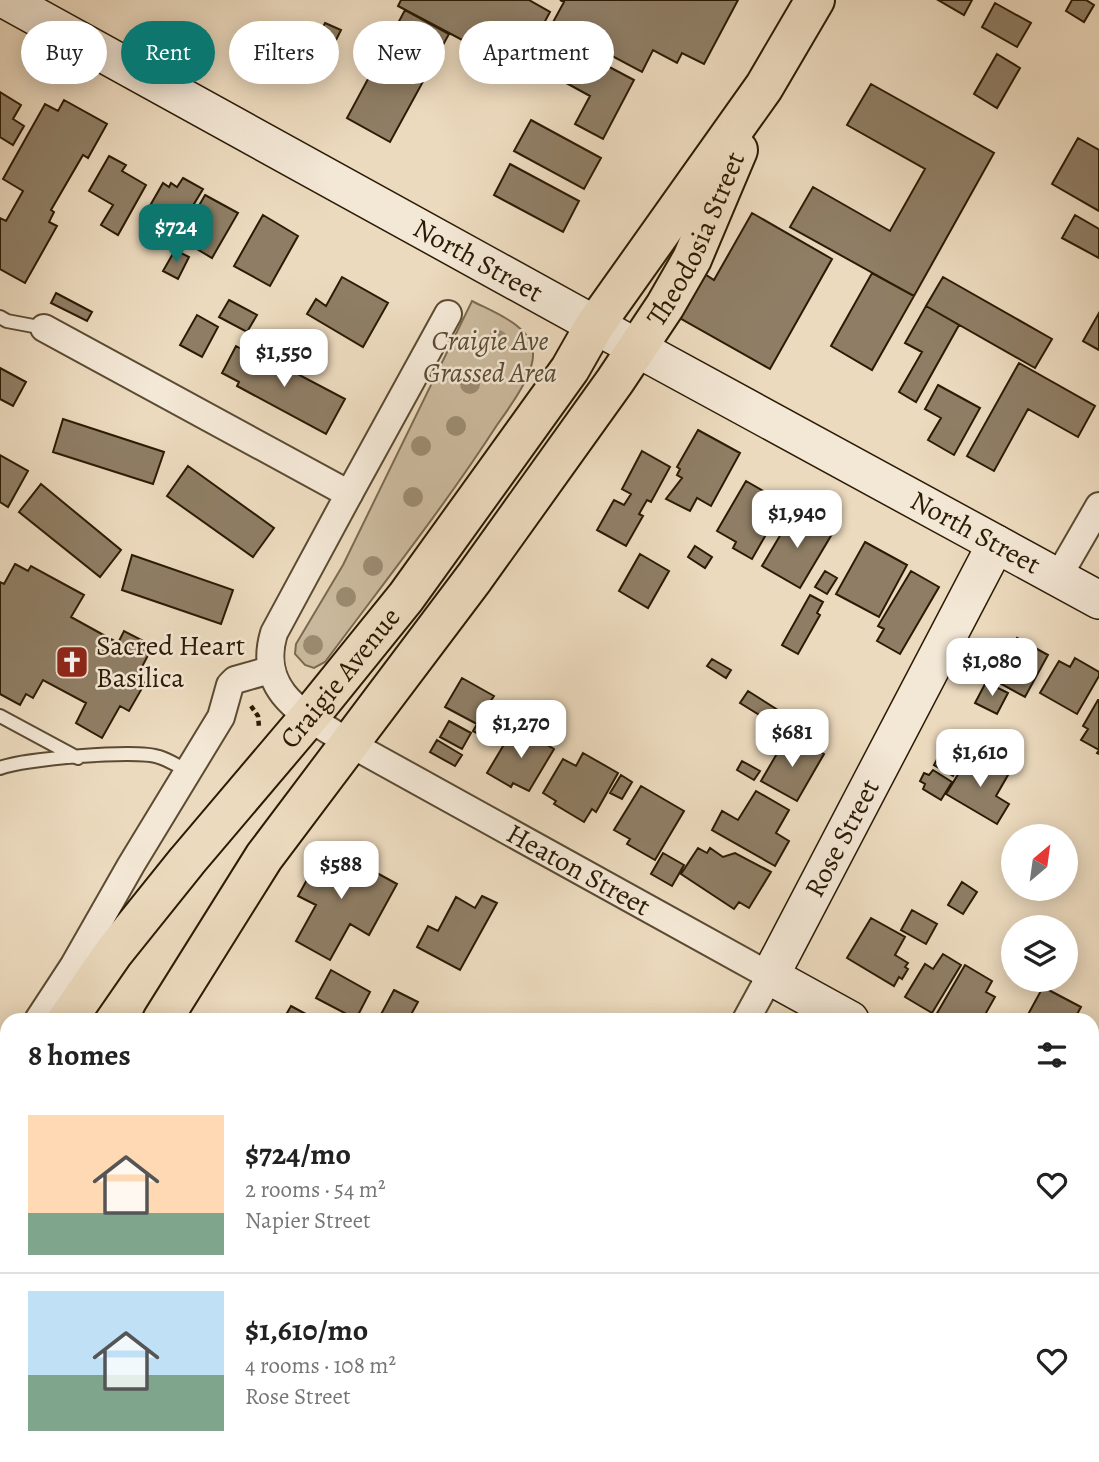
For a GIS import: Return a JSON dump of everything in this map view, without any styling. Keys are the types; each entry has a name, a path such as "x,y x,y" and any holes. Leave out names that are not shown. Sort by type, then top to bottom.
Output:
{"highway":[{"name":"Theodosia Street","path":"595,325 764,87 815,0"},
{"name":"Theodosia Street","path":"635,347 665,306 692,259 764,87"},
{"name":"Craigie Avenue","path":"72,1013 130,932 187,861 406,597 570,369 595,325"},
{"name":"Craigie Avenue","path":"166,1013 264,857 474,578 615,381 635,347"}],"street":[{"name":"North Street","path":"6,0 1099,600"},
{"path":"43,1013 74,965 221,717 230,685 235,680 270,670 268,651 274,633 448,314"},
{"path":"44,328 349,494"},
{"path":"1058,578 1099,506"},
{"name":"Rose Street","path":"750,1013 996,544"},
{"name":"Heaton Street","path":"270,670 276,687 309,717 349,743 836,1013"}],"lane":[{"path":"0,317 7,321 44,328"},
{"path":"0,716 78,758"},
{"path":"0,768 36,760 135,753 158,756 189,771"}],"green space":[{"name":"Craigie Ave Grassed Area","path":"472,301 511,321 527,336 533,355 525,382 456,486 325,662 314,668 305,665 295,654 296,644 343,565"}],"building":[{"path":"401,0 529,0 550,12 545,21 459,21 459,38 445,31 445,21 426,21 398,6"},
{"path":"560,0 738,0 704,64 682,53 677,63 653,50 642,72 614,57 614,21 554,21 564,2"},
{"path":"938,0 972,0 964,15"},
{"path":"1072,0 1086,0 1094,5 1084,22 1066,11"},
{"path":"995,3 1031,23 1017,47 982,27"},
{"path":"405,10 425,21 399,21"},
{"path":"997,54 1020,68 997,108 974,94"},
{"path":"614,69 634,80 603,139 575,124 590,96 568,84 614,84"},
{"path":"365,84 422,84 390,142 347,118"},
{"path":"871,84 994,153 914,296 790,227 813,187 890,231 925,169 847,125"},
{"path":"0,92 21,105 13,119 24,126 13,145 0,137"},
{"path":"64,100 107,124 88,158 83,155 51,210 54,212 49,222 57,226 25,283 0,269 0,218 6,221 23,191 3,179 45,104 58,111"},
{"path":"531,120 601,158 584,189 514,151"},
{"path":"1078,138 1099,150 1099,211 1052,184"},
{"path":"109,156 126,165 122,171 146,185 118,235 101,225 113,205 89,191"},
{"path":"510,164 579,201 563,232 494,195"},
{"path":"183,178 203,189 174,237 143,218 163,183 169,187 171,183 177,187"},
{"path":"205,195 238,213 212,258 180,239"},
{"path":"752,213 832,259 770,369 678,317 703,273 714,280"},
{"path":"263,215 298,236 270,286 234,266"},
{"path":"1075,215 1099,229 1099,258 1062,238"},
{"path":"175,250 189,257 178,279 163,271"},
{"path":"872,273 914,296 872,370 831,346"},
{"path":"342,277 388,303 363,347 307,314 316,299 326,306"},
{"path":"943,277 1052,339 1035,368 926,306"},
{"path":"56,293 92,312 87,321 51,303"},
{"path":"229,300 257,315 247,332 219,317"},
{"path":"926,306 959,325 916,402 899,392 922,352 905,343"},
{"path":"1099,313 1099,350 1083,341"},
{"path":"197,315 218,327 202,357 180,345"},
{"path":"236,346 254,356 256,352 345,399 326,434 237,386 239,382 222,373"},
{"path":"1019,363 1095,406 1078,437 1028,409 994,471 967,456"},
{"path":"0,368 26,382 13,406 0,399"},
{"path":"938,385 980,408 954,455 928,440 941,418 925,409"},
{"path":"63,419 164,452 153,484 53,452"},
{"path":"698,430 740,453 711,506 697,498 690,511 666,499 682,478 677,475 680,469 677,467"},
{"path":"642,451 670,467 651,502 647,500 639,514 643,516 626,546 597,530 614,500 624,505 631,494 622,489"},
{"path":"0,455 28,471 8,507 0,502"},
{"path":"188,466 274,528 253,557 167,496"},
{"path":"746,481 784,503 752,559 733,548 736,542 717,531"},
{"path":"41,484 121,550 100,577 19,512"},
{"path":"794,512 832,534 800,588 762,566"},
{"path":"865,542 907,565 879,617 836,594"},
{"path":"695,546 712,557 705,568 688,557"},
{"path":"640,554 669,571 648,608 619,591"},
{"path":"132,555 233,590 221,624 122,590"},
{"name":"Sacred Heart Basilica","path":"15,564 28,571 31,566 84,595 71,617 118,643 124,631 153,646 136,678 145,683 129,711 120,706 102,738 76,723 86,703 43,680 33,698 26,694 20,705 0,694 0,582 4,584"},
{"path":"825,571 837,578 827,594 815,587"},
{"path":"911,571 939,587 900,654 877,641 884,629 878,626"},
{"path":"810,595 823,602 817,613 820,615 798,654 782,645"},
{"path":"1017,638 1048,655 1025,697 994,680 1008,648 1011,650"},
{"path":"1075,658 1099,672 1077,714 1040,693 1059,661 1070,667"},
{"path":"712,659 731,670 726,678 707,666"},
{"path":"462,678 494,696 490,702 501,708 498,713 509,719 498,739 489,734 486,738 473,731 477,724 445,707"},
{"path":"986,682 1008,693 997,714 975,703"},
{"path":"748,691 792,719 789,725 773,715 769,721 740,703"},
{"path":"1098,700 1099,750 1081,740 1088,729 1083,726"},
{"path":"449,721 471,733 462,749 440,737"},
{"path":"515,726 554,749 529,791 513,783 511,787 487,773"},
{"path":"786,738 803,747 805,743 824,754 797,801 761,781"},
{"path":"437,740 462,755 455,766 430,752"},
{"path":"946,743 966,754 953,776 934,765"},
{"path":"583,753 618,773 596,812 592,809 584,822 554,804 556,801 543,793 563,759 576,766"},
{"path":"973,755 1008,775 996,796 1009,804 997,824 946,794"},
{"path":"742,761 760,771 754,780 737,770"},
{"path":"933,770 952,782 941,800 923,789 925,784 920,781 924,773 929,775"},
{"path":"621,775 632,782 622,799 610,793"},
{"path":"641,786 684,811 655,860 627,844 630,839 614,830"},
{"path":"756,791 789,810 776,833 789,841 775,866 712,830 722,811 738,820"},
{"path":"326,845 397,884 369,935 350,924 330,960 296,941 316,905 298,896"},
{"path":"698,848 707,853 710,848 723,857 735,853 771,872 749,908 739,902 734,909 681,874"},
{"path":"663,853 684,865 672,886 651,874"},
{"path":"962,882 977,892 963,914 948,905"},
{"path":"482,896 497,903 460,970 417,947 428,926 438,931 456,897 475,908"},
{"path":"912,910 937,924 926,944 901,930"},
{"path":"871,918 905,937 895,955 908,963 905,967 908,969 894,986 847,958"},
{"path":"943,954 961,965 932,1013 905,997 925,964 933,969"},
{"path":"965,965 992,981 986,992 995,997 986,1013 937,1013"},
{"path":"331,970 370,992 359,1013 345,1013 316,998"},
{"path":"394,990 418,1002 412,1013 382,1013"},
{"path":"1040,992 1052,992 1081,1007 1078,1013 1029,1013"},
{"path":"291,1006 304,1013 287,1013"}],"place":[{"name":"Sacred Heart Basilica","path":"72,662"}]}
